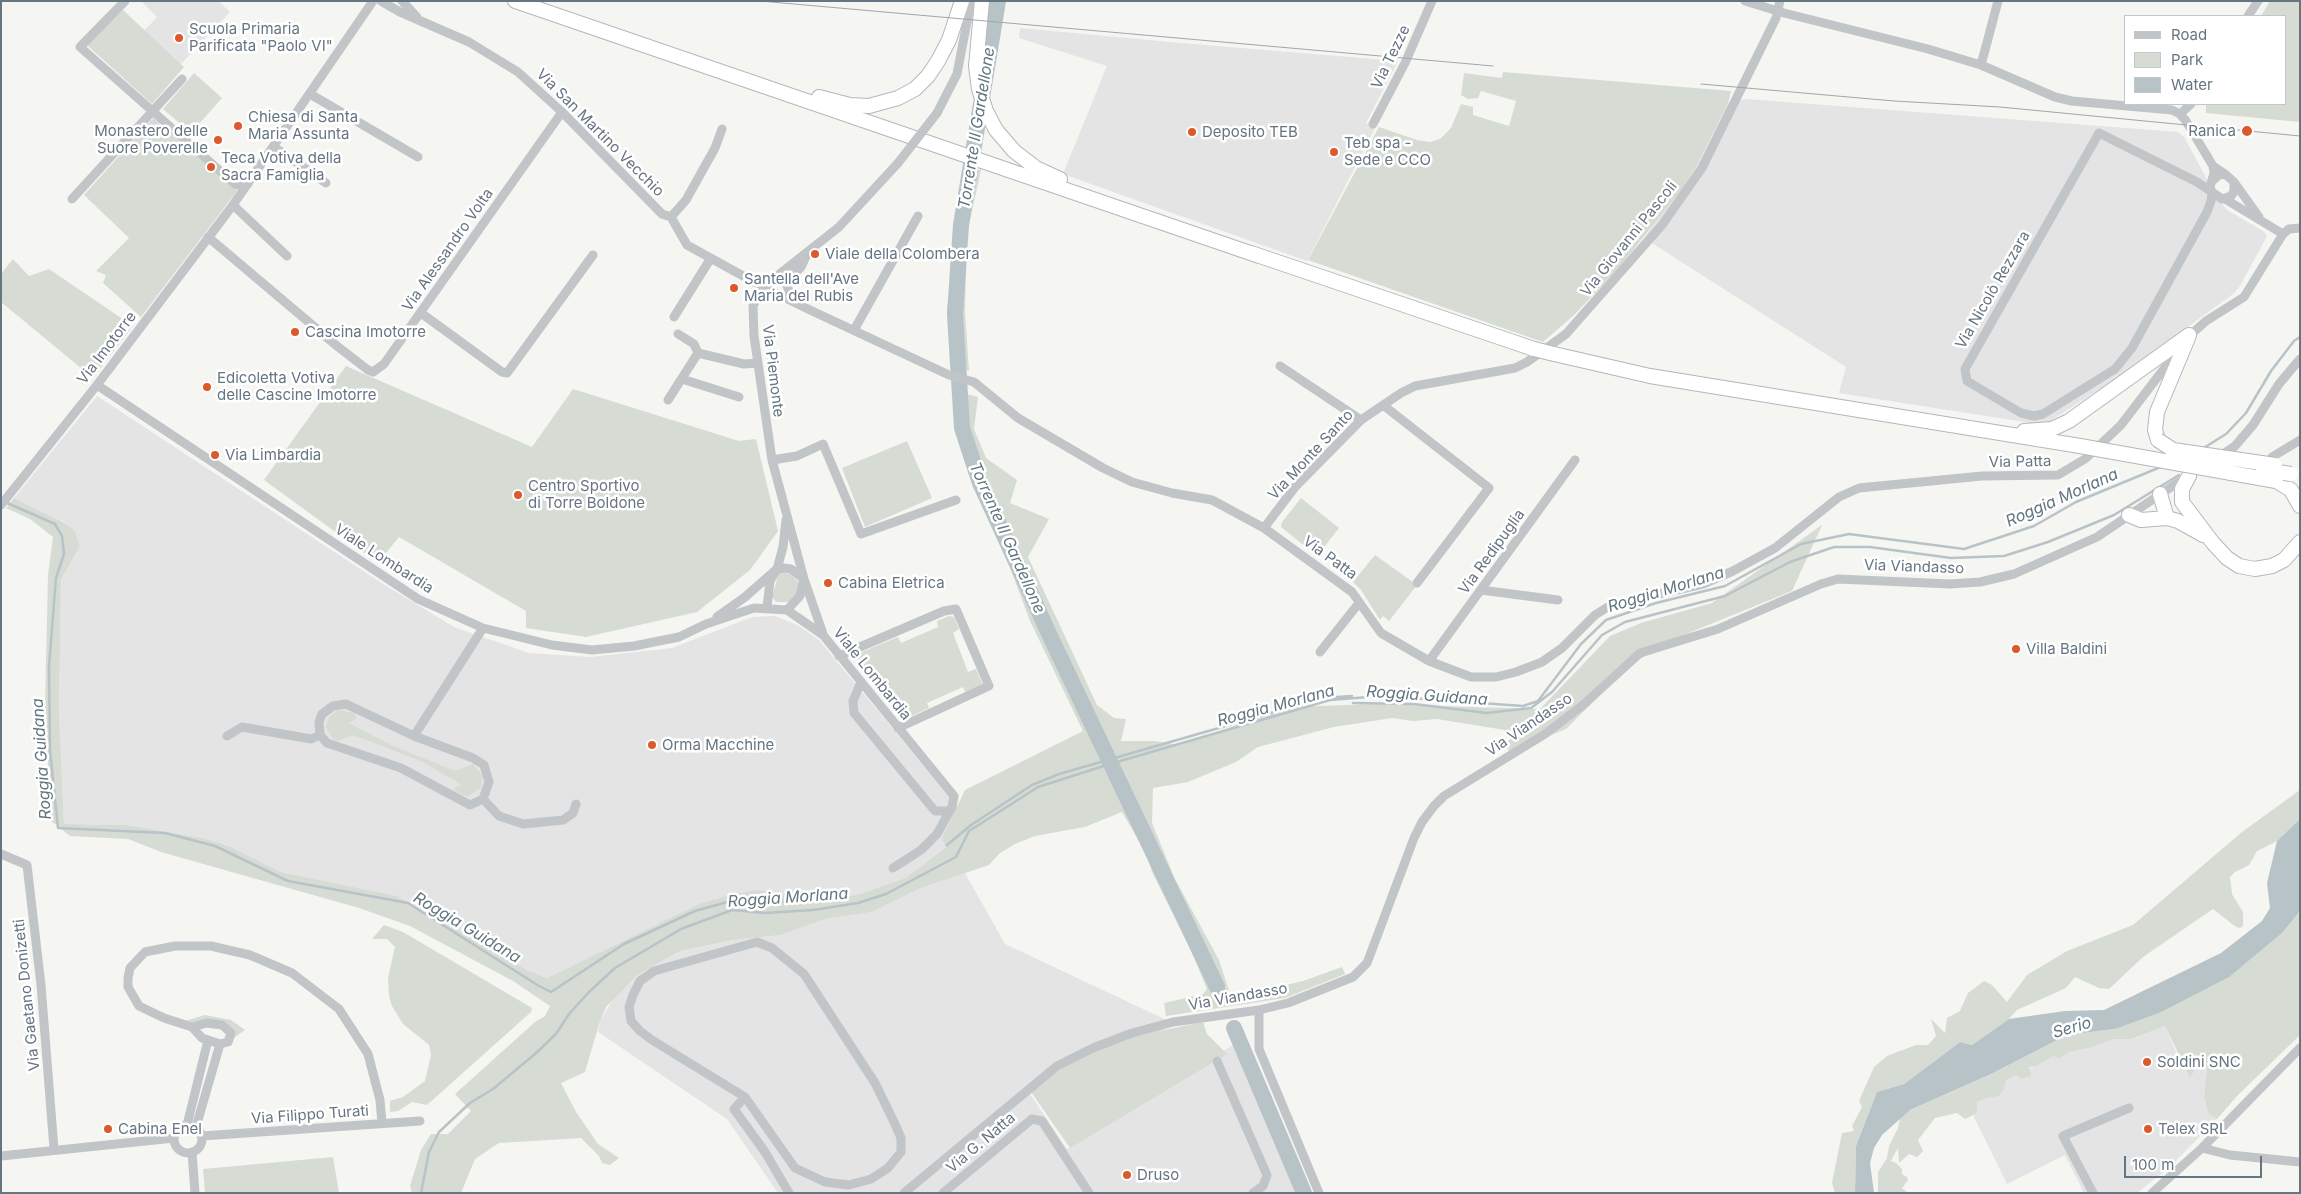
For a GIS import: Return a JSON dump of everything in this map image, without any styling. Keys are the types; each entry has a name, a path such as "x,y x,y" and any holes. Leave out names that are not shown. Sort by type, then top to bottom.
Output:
{"highway":[{"path":"515,1 747,82 1534,349 1551,351 1650,376 2135,455 2276,481 2290,490 2300,506"},
{"path":"747,82 777,83 850,105 869,106 898,98 921,82 938,61 949,40 962,1"},
{"path":"982,1 976,59 979,89 990,120 1014,152 1048,174 1258,256"},
{"path":"1985,431 2052,429 2069,421 2189,335"},
{"path":"2189,335 2157,412 2155,430 2158,440 2173,450 2295,472"},
{"path":"2135,455 2295,472"},
{"path":"2182,502 2182,490 2189,476"},
{"path":"2160,494 2182,502 2226,558 2239,566 2255,569 2272,566 2284,560 2300,542"},
{"path":"2160,494 2167,518"},
{"path":"2129,515 2141,520 2167,518 2196,530 2213,543"}],"street":[{"path":"125,1 80,47 236,185 248,184"},
{"name":"Via San Martino Vecchio","path":"402,1 421,20"},
{"path":"763,287 808,254 838,227 898,163 937,113 957,74 971,1"},
{"name":"Via Tezze","path":"1373,124 1405,63 1432,1"},
{"path":"1745,1 1777,12 1928,49 1981,65 2055,97 2072,101 2172,110 2180,114 2213,166 2234,182 2262,221"},
{"name":"Via Giovanni Pascoli","path":"1551,351 1637,256 1686,192 1709,155 1777,12 1780,1"},
{"path":"1981,65 1998,1"},
{"path":"2249,15 2258,1"},
{"name":"Via San Martino Vecchio","path":"363,16 380,2 469,42 503,62 533,84 662,214 671,217 687,244 711,258 810,310 949,375 974,382 1018,418 1103,468 1132,482 1172,493 1212,500 1264,528"},
{"name":"Via Imotorre","path":"1,505 97,385 233,205 363,16"},
{"path":"72,199 182,79"},
{"path":"310,94 418,157"},
{"path":"2180,114 2190,105"},
{"name":"Via Alessandro Volta","path":"208,237 368,370 373,372 384,364 562,112"},
{"path":"671,217 686,200 715,148 722,129"},
{"name":"Via Nicolò Rezzara","path":"2208,212 2211,185 2197,182 2099,133 1973,353 1965,370 1966,381 2021,413 2034,416 2043,414 2115,369 2132,348 2208,212 2224,199"},
{"path":"274,147 326,183"},
{"path":"2213,166 2211,185 2224,199 2283,234 2289,229 2300,228"},
{"path":"2211,185 2219,175 2225,174"},
{"path":"2224,199 2234,192 2234,182"},
{"path":"233,205 287,256"},
{"path":"854,330 918,216"},
{"name":"Via Patta","path":"1264,528 1333,576 1352,592 1381,633 1429,660 1471,677 1496,676 1516,672 1537,664 1558,652 1595,615 1611,606 1703,584 1733,571 1774,548 1839,497 1859,488 1982,476 2058,476 2085,459 2121,425 2189,335 2206,321 2244,297 2283,234"},
{"path":"808,254 801,267 790,278 787,286 795,298 810,310"},
{"path":"421,313 502,372 507,373 593,255"},
{"path":"674,317 711,258"},
{"name":"Via Piemonte","path":"763,287 757,296 752,316 772,460 804,579 823,634"},
{"path":"678,334 694,344 698,353"},
{"name":"Via Monte Santo","path":"1264,528 1295,486 1361,420 1383,405 1415,386 1515,368 1551,351"},
{"path":"698,353 744,364 758,364"},
{"path":"668,400 698,353"},
{"name":"Via Viandasso","path":"904,1193 1057,1066 1092,1048 1132,1033 1173,1022 1259,1010 1288,1003 1353,978 1367,963 1414,838 1422,822 1434,806 1444,796 1546,734 1583,705 1640,653 1718,629 1821,584 1838,579 1950,584 1980,582 2014,574 2084,544 2235,446 2253,425 2280,384 2300,359"},
{"path":"1280,366 1361,420"},
{"path":"682,378 739,397"},
{"name":"Viale Lombardia","path":"97,385 418,600 484,628 552,645 592,650 634,646 679,637 706,624 754,608 767,607 787,610 823,634 898,728 952,791 955,801 950,811"},
{"path":"1383,405 1489,488 1417,583"},
{"path":"2272,457 2300,440"},
{"path":"772,460 797,456 823,444 861,534 956,500"},
{"name":"Via Redipuglia","path":"1429,660 1575,460"},
{"name":"Via Piemonte","path":"767,607 770,582 783,547 786,515"},
{"path":"706,624 745,598 776,569 791,569 804,579 800,596 787,610"},
{"path":"1481,590 1558,600"},
{"path":"1320,652 1359,603"},
{"path":"839,656 944,611 956,609 989,686 898,728"},
{"path":"414,736 484,628"},
{"path":"861,682 853,701 854,713 935,811 950,811"},
{"path":"346,704 414,736 473,758 484,765 489,782 483,799 470,805 402,768 327,743 320,735 319,722 322,714 333,706 346,704"},
{"path":"227,736 242,727 310,739 320,735"},
{"path":"483,799 499,816 523,824 564,820 573,813 576,804"},
{"path":"893,868 921,850 936,834 950,811"},
{"name":"Via Gaetano Donizetti","path":"1,854 27,865 41,985 54,1149"},
{"path":"757,942 772,948 804,974 875,1083 901,1138 901,1152 888,1168 871,1179 849,1185 825,1182 795,1168 744,1097 640,1031 631,1021 629,1007 640,981 654,971 757,942"},
{"path":"192,1027 207,1023 222,1025 231,1032 228,1042 220,1044 202,1038 192,1027 164,1018 139,1006 128,987 128,978 130,968 145,952 174,946 211,946 250,955 292,974 339,1009 368,1054 380,1100 382,1123"},
{"path":"1259,1010 1259,1049 1319,1193"},
{"path":"187,1124 208,1040"},
{"path":"196,1127 220,1044"},
{"path":"2152,1193 2202,1148 2300,1048"},
{"path":"1217,1061 1267,1175 1264,1186 1253,1193"},
{"path":"744,1097 734,1109 766,1152 789,1193"},
{"path":"2093,1193 2064,1136 2129,1108"},
{"name":"Via G. Natta","path":"943,1193 1032,1119 1042,1121 1089,1193"},
{"name":"Via Filippo Turati","path":"202,1136 420,1121"},
{"path":"187,1124 196,1127 202,1136 198,1148 192,1152 179,1150 174,1138 176,1130 187,1124"},
{"path":"1,1156 174,1138"},
{"path":"2202,1148 2230,1155 2300,1162"},
{"path":"192,1152 195,1193"}],"shaded area":[{"name":"Scuola Primaria Parificata \"Paolo VI\"","path":"141,1 218,1 230,12 181,64 144,31 157,17"},
{"name":"Deposito TEB","path":"1020,28 1398,61 1366,123 1375,128 1307,261 1063,174 1107,66 1019,38"},
{"path":"1746,99 2178,132 2184,137 2216,196 2227,210 2263,231 2267,236 2240,286 2233,294 2123,374 2044,425 1839,393 1846,367 1644,238 1698,163 1728,103"},
{"path":"97,396 383,584 454,627 529,653 591,657 672,648 752,617 775,616 799,626 819,640 958,807 947,848 905,878 863,893 832,900 786,904 699,904 547,978 529,971 397,896 281,872 229,846 203,838 127,825 64,824 59,712 61,580 80,546 64,522 14,498"},
{"path":"965,873 1005,944 1177,1025 1098,1053 1030,1094 1067,1149 1236,1043 1305,1193 778,1193 727,1119 598,1032 600,1021 615,996 637,975 680,951 733,940 781,935 825,919 872,912 921,888"},
{"path":"2165,1026 2177,1055 2190,1077 2197,1066 2207,1068 2204,1097 2208,1113 2217,1119 2170,1167 2137,1193 2084,1193 2065,1155 2007,1184 1973,1115 1977,1113 1977,1102 2004,1089 2006,1080 2054,1056 2059,1059 2069,1052 2093,1047 2114,1039 2133,1039"}],"green space":[{"path":"2270,1 2300,1 2300,122 2206,113 2206,105 2286,105 2286,15 2262,15"},
{"path":"122,9 184,67 152,104 87,45"},
{"path":"1503,72 1731,91 1728,103 1698,163 1682,189 1618,269 1573,316 1543,342 1308,260 1379,127 1417,140 1430,142 1440,139 1451,128 1461,104 1473,107 1473,115 1509,126 1516,101 1481,91 1478,98 1468,99 1461,95 1464,73 1502,78"},
{"path":"194,73 222,98 191,133 163,109"},
{"path":"153,118 237,191 141,317 103,283 106,275 96,271 129,238 84,195"},
{"path":"965,165 981,170 967,233 965,312 969,371 950,365 947,309"},
{"path":"13,259 29,276 49,269 133,326 93,378 1,302 1,274"},
{"name":"Centro Sportivo di Torre Boldone","path":"346,366 532,447 573,389 739,441 756,439 778,531 750,570 697,612 586,637 526,628 526,611 399,537 378,563 264,480"},
{"path":"955,391 978,397 974,429 986,458 1017,480 1010,503 1049,519 1028,557 1097,705 1114,718 1126,719 1121,741 1155,741 1180,745 1288,707 1376,704 1540,709 1610,636 1641,623 1712,603 1822,525 1792,591 1686,634 1631,664 1566,729 1510,752 1505,746 1511,737 1505,730 1437,719 1413,721 1392,718 1334,727 1258,747 1236,762 1188,782 1153,788 1152,823 1175,879 1219,960 1230,994 1254,993 1303,981 1342,967 1345,974 1285,998 1166,1016 1164,1003 1203,994 1207,989 1190,948 1152,872 1147,855 1122,812 1085,827 1035,836 1015,844 1000,853 989,865 921,888 872,912 825,919 781,935 733,940 680,951 637,975 606,1007 585,1072 561,1083 576,1112 598,1144 619,1158 610,1165 602,1163 599,1156 581,1138 499,1143 475,1159 461,1193 412,1193 410,1186 421,1150 431,1134 448,1134 471,1111 455,1094 535,1022 545,1016 550,1006 513,981 410,926 359,908 161,852 128,839 70,836 51,821 45,708 48,575 53,537 30,519 6,508 14,498 63,522 74,530 80,546 61,580 59,712 64,824 127,825 203,838 229,846 281,872 397,896 529,971 547,978 699,904 755,890 784,894 786,903 832,900 863,893 905,878 946,848 942,838 965,790 1083,731 1030,621 963,442"},
{"path":"907,441 932,498 865,527 842,468"},
{"path":"1301,498 1339,528 1317,556 1281,527 1282,522"},
{"path":"1375,555 1417,585 1389,621 1383,616 1380,620 1361,590 1353,582"},
{"path":"779,572 791,574 799,582 797,593 789,602 776,602 772,597"},
{"path":"949,616 954,617 959,629 953,633 968,672 976,669 983,685 966,693 963,687 927,703 929,708 907,718 858,660 857,654 898,637 901,643 938,627 937,621"},
{"path":"338,710 354,713 357,718 349,723 391,745 455,771 473,764 482,775 481,788 467,797 453,789 462,785 421,761 353,735 338,741 332,738 326,727 329,717"},
{"path":"2300,790 2300,819 2277,841 2257,851 2249,865 2235,872 2230,877 2232,894 2243,912 2243,926 2240,928 2236,927 2213,909 2143,957 2109,989 2099,988 2075,977 2066,988 2017,1010 2009,1019 1972,1045 1960,1042 1904,1084 1877,1092 1856,1146 1855,1193 1835,1193 1832,1183 1842,1133 1854,1131 1852,1126 1862,1107 1859,1101 1874,1067 1887,1056 1916,1045 1928,1045 1936,1036 1931,1019 1945,1033 1947,1018 1960,1011 1968,993 1984,981 1992,985 2007,1002 2027,975 2067,951 2133,925 2242,832"},
{"path":"2300,911 2300,1035 2238,1095 2217,1119 2208,1113 2204,1097 2207,1068 2197,1066 2190,1078 2165,1026 2132,1039 2114,1039 2093,1047 2069,1052 2059,1059 2054,1056 2036,1066 2029,1067 2031,1076 2021,1079 2016,1075 2006,1080 2004,1089 1999,1096 1977,1102 1977,1113 1965,1119 1957,1113 1935,1118 1918,1140 1923,1151 1917,1157 1909,1154 1899,1163 1898,1148 1891,1161 1902,1169 1902,1174 1907,1177 1908,1180 1902,1188 1908,1193 1878,1193 1878,1172 1887,1158 1889,1146 1898,1128 1900,1118 1906,1112 1991,1074 2067,1035 2115,1029 2283,932"},
{"path":"384,925 403,932 532,1008 531,1012 427,1105 412,1102 398,1111 390,1112 390,1101 403,1097 425,1081 431,1055 429,1045 403,1024 392,1006 389,996 388,978 395,947 387,939 372,939"},
{"path":"205,1015 231,1020 245,1030 234,1038 232,1029 185,1021"},
{"path":"1203,1022 1207,1034 1227,1054 1070,1148 1029,1089 1083,1056 1124,1038"},
{"path":"333,1157 339,1193 205,1193 203,1169"}],"water":[{"name":"Serio","path":"2300,819 2300,911 2283,932 2229,977 2161,1012 2115,1029 2067,1035 1991,1074 1910,1110 1882,1135 1874,1148 1870,1163 1874,1193 1855,1193 1856,1146 1877,1092 1904,1084 1960,1042 1972,1045 2009,1019 2065,1011 2104,1010 2221,953 2262,921 2270,908 2267,883 2277,841"}],"waterway":[{"name":"Torrente Il Gardellone","path":"998,1 961,225 955,314 962,428 980,483 1050,636 1217,987"},
{"name":"Roggia Morlana","path":"2202,449 2226,434 2246,413 2271,371 2294,341 2300,337"},
{"name":"Roggia Morlana","path":"421,1193 429,1152 439,1132 470,1103 493,1089 535,1054 556,1034 569,1014 589,992 615,968 681,929 732,910 765,913 813,910 858,903 886,894 956,857 969,831 1038,787 1330,700 1382,696 1523,706 1538,701 1581,644 1606,620 1656,603 1725,586 1801,544 1849,534 1964,549 2034,526 2076,502 2163,466"},
{"name":"Roggia Guidana","path":"1353,703 1414,704 1487,713 1531,708 1552,692 1602,635 1625,622 1725,596 1790,562 1834,547 1870,547 1951,558 2004,556 2048,542 2114,515 2179,475"},
{"name":"Roggia Guidana","path":"5,502 55,524 62,536 64,554 56,578 49,666 50,751 58,828 165,833 215,846 288,881 408,903 551,992 624,944 695,911 738,899 784,902"},
{"name":"Roggia Guidana","path":"947,845 971,825 1032,785 1059,774 1323,698 1352,696"},
{"name":"Torrente Il Gardellone","path":"1234,1028 1304,1193"}],"tram line":[{"path":"760,1 1493,66"},
{"path":"1701,84 1894,101 2000,107 2300,136"}],"place":[{"name":"Scuola Primaria Parificata \"Paolo VI\"","path":"179,38"},
{"name":"Chiesa di Santa Maria Assunta","path":"238,126"},
{"name":"Ranica","path":"2247,131"},
{"name":"Deposito TEB","path":"1192,132"},
{"name":"Monastero delle Suore Poverelle","path":"218,140"},
{"name":"Teb spa - Sede e CCO","path":"1334,152"},
{"name":"Teca Votiva della Sacra Famiglia","path":"211,167"},
{"name":"Viale della Colombera","path":"815,254"},
{"name":"Santella dell'Ave Maria del Rubis","path":"734,288"},
{"name":"Cascina Imotorre","path":"295,332"},
{"name":"Edicoletta Votiva delle Cascine Imotorre","path":"207,387"},
{"name":"Via Limbardia","path":"215,455"},
{"name":"Centro Sportivo di Torre Boldone","path":"518,495"},
{"name":"Cabina Eletrica","path":"828,583"},
{"name":"Villa Baldini","path":"2016,649"},
{"name":"Orma Macchine","path":"652,745"},
{"name":"Soldini SNC","path":"2147,1062"},
{"name":"Cabina Enel","path":"108,1129"},
{"name":"Telex SRL","path":"2148,1129"},
{"name":"Druso","path":"1127,1175"}]}
